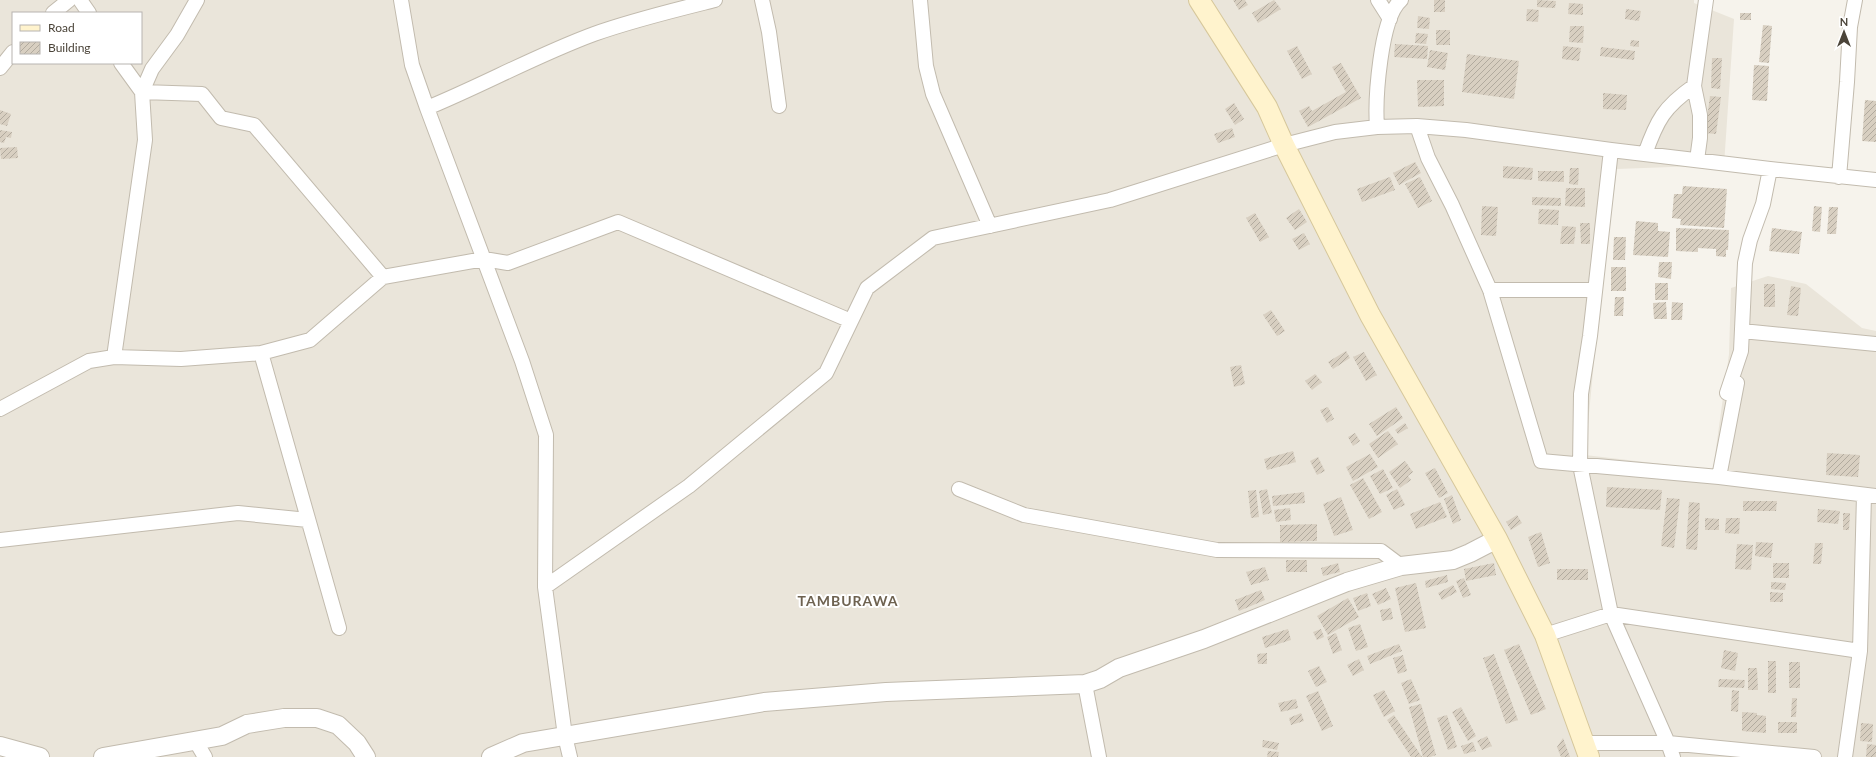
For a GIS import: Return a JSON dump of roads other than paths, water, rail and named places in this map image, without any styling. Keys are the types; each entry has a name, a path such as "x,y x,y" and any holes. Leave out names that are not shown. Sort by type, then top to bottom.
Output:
{"main road":[{"path":"1199,0 1267,107 1284,145 1370,315 1497,539 1545,635 1586,750"}],"street":[{"path":"54,12 69,0"},
{"path":"80,0 88,12"},
{"path":"114,357 145,140 142,92 152,69 181,29 197,0"},
{"path":"401,0 412,65 522,361 546,435 545,587 565,736 570,757"},
{"path":"427,108 536,58 595,34 714,0"},
{"path":"762,0 769,32 779,106"},
{"path":"920,0 926,66 933,94 990,226"},
{"path":"1378,0 1390,19"},
{"path":"1377,127 1376,111 1382,48 1390,19 1396,4 1401,0"},
{"path":"1697,160 1700,138 1700,115 1694,86 1706,0"},
{"path":"1838,177 1847,82 1850,27 1855,0"},
{"path":"0,68 12,53"},
{"path":"122,64 142,92"},
{"path":"1645,154 1653,132 1662,114 1674,100 1694,86"},
{"path":"142,92 202,94 221,118 254,125 384,278"},
{"path":"545,587 689,486 826,374 867,288 933,238 1110,200 1284,145 1335,132 1377,127 1416,126 1466,130 1770,170 1876,180"},
{"path":"1416,126 1428,158 1452,205 1490,290 1541,461 1719,477 1870,496 1860,651 1845,757"},
{"path":"1611,150 1590,336 1581,394 1580,465 1611,614 1673,757"},
{"path":"1727,393 1742,351 1744,331 1745,263 1750,240 1763,204 1770,170"},
{"path":"0,409 89,361 114,357 181,359 261,353 310,340 384,278 484,259 508,264 618,222 851,321"},
{"path":"1490,290 1594,290"},
{"path":"1744,331 1876,344"},
{"path":"1719,477 1744,331"},
{"path":"261,353 339,628"},
{"path":"959,489 1024,514 1217,550 1381,551 1401,566"},
{"path":"0,540 238,513 308,520"},
{"path":"491,757 523,743 764,702 886,692 1085,684 1100,679 1119,668 1204,639 1346,582 1401,566 1454,560 1497,539"},
{"path":"1545,635 1611,614 1860,651"},
{"path":"1085,684 1099,757"},
{"path":"103,757 222,736 247,724 284,718 317,718 338,725 357,743 366,757"},
{"path":"196,740 205,757"},
{"path":"1586,750 1668,743 1814,757"},
{"path":"0,746 40,757"}],"district":[{"name":"TAMBURAWA","path":"848,600"}]}
